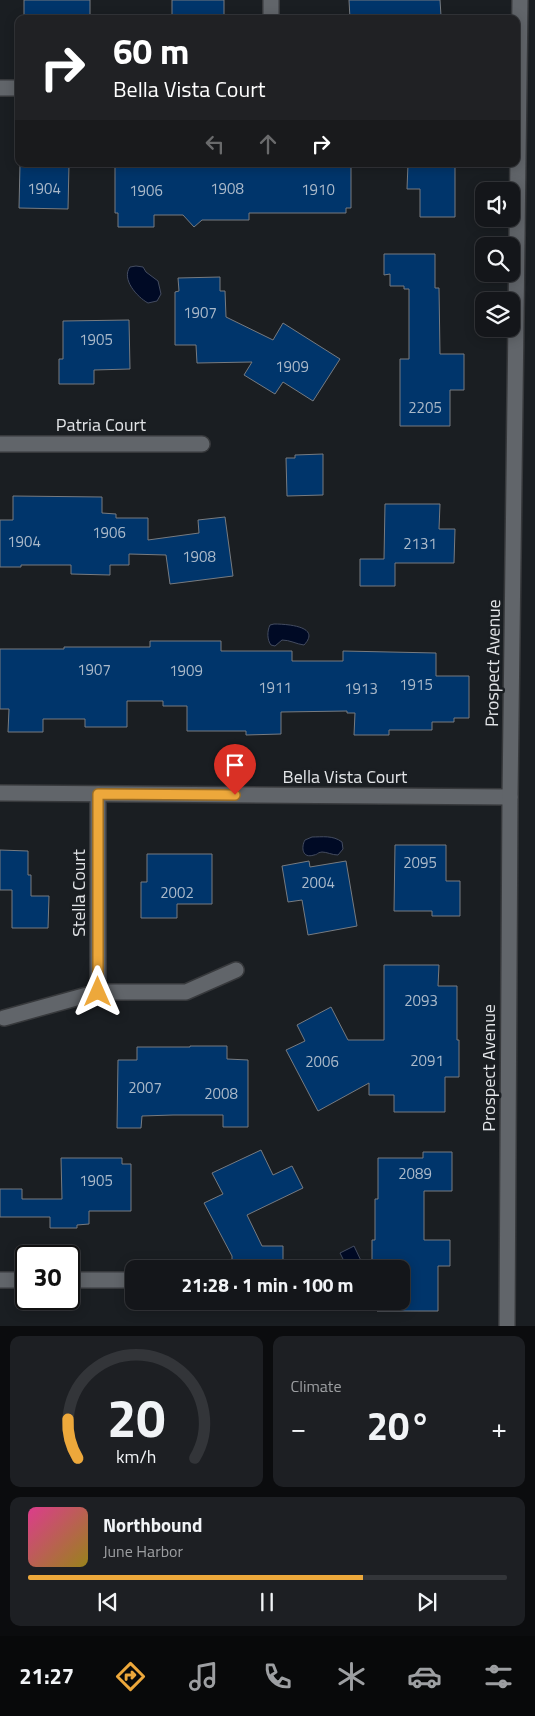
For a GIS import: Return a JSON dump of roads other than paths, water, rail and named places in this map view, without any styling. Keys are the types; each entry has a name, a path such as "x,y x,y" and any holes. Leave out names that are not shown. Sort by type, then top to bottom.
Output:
{"street":[{"path":"271,0 271,15"},
{"name":"Prospect Avenue","path":"507,1326 510,797 524,58 520,0"},
{"path":"0,88 15,88"},
{"name":"Patria Court","path":"0,444 202,444"},
{"name":"Bella Vista Court","path":"0,793 510,797"},
{"name":"Stella Court","path":"98,794 98,992"},
{"path":"4,1018 98,992 186,992 236,970"},
{"path":"0,1280 15,1280"},
{"path":"80,1280 125,1280"}],"water":[{"path":"130,267 143,267 146,272 158,281 161,294 157,301 148,303 139,297 129,282 127,277"},
{"path":"270,625 300,627 309,634 308,639 304,645 282,640 275,646 271,645 268,638 268,630"},
{"path":"312,837 335,838 342,842 343,849 338,855 322,852 310,856 307,855 303,849 304,843 305,840"},
{"path":"354,1246 361,1260 344,1260 340,1253"}]}
